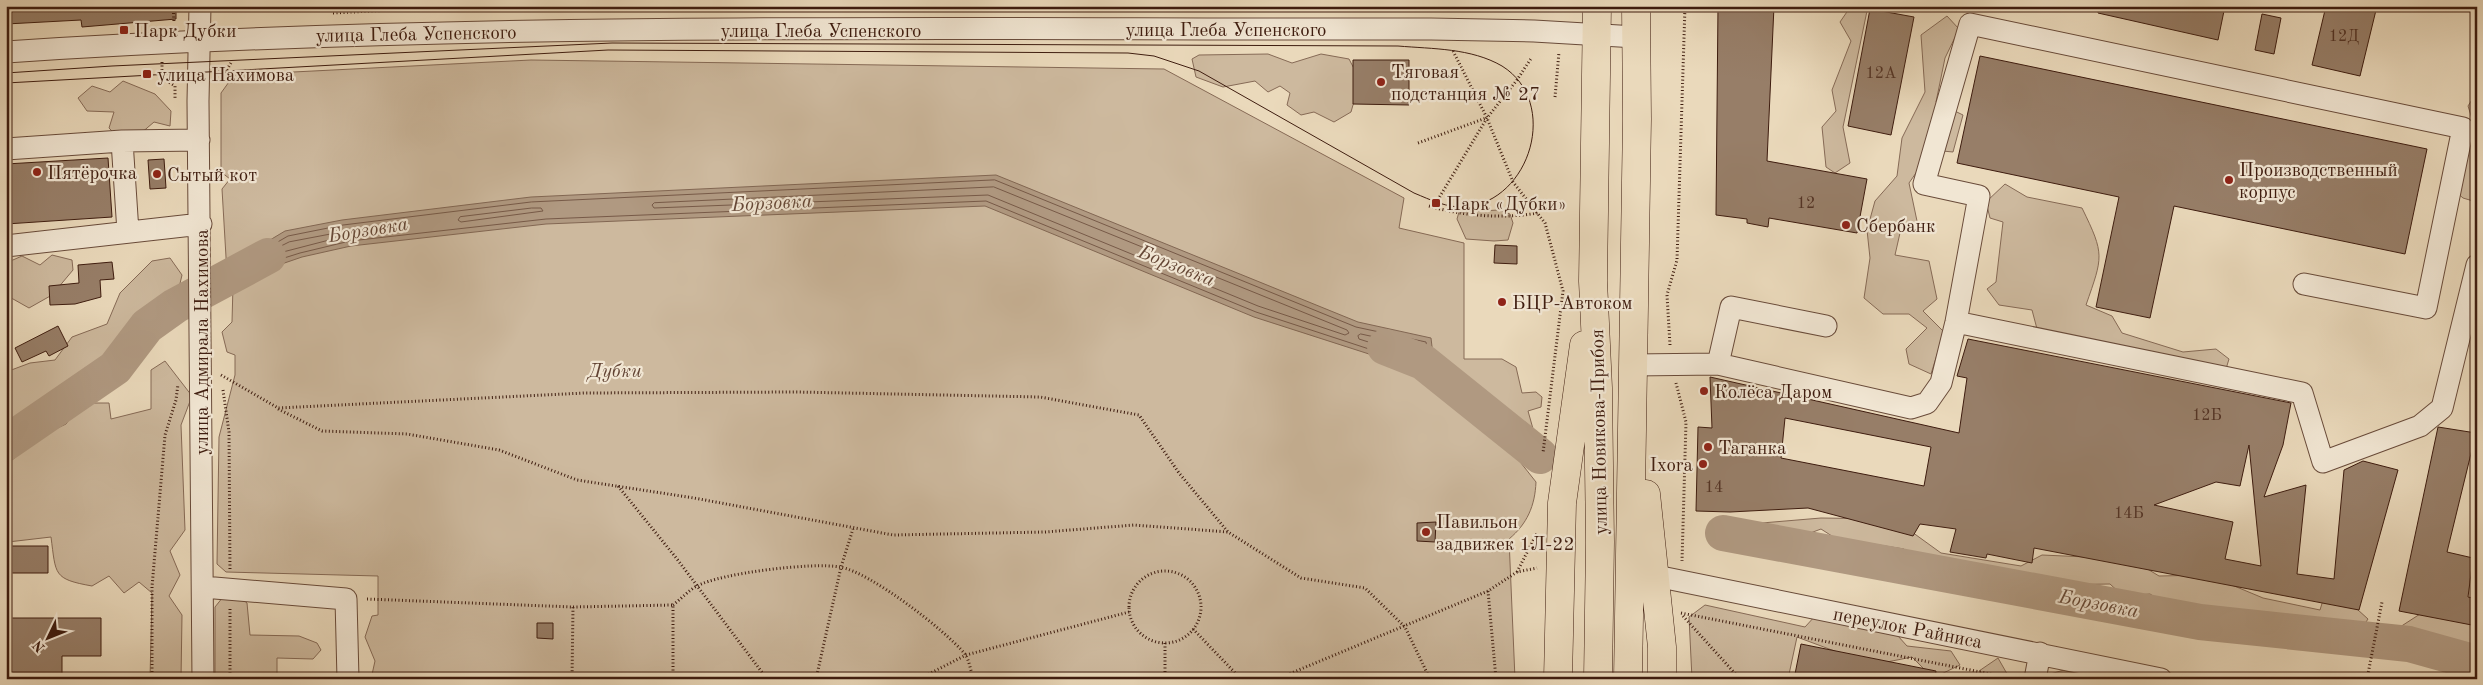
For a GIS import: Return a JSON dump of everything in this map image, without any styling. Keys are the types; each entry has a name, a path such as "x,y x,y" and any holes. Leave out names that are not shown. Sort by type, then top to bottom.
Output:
{"main road":[{"name":"улица Новикова-Прибоя","path":"1597,6 1593,281 1598,388 1600,542 1598,679"},
{"name":"улица Новикова-Прибоя","path":"1628,679 1634,392 1637,119 1636,6"},
{"path":"1558,679 1562,503 1593,281"},
{"path":"1634,392 1656,576 1662,648 1662,679"}],"street":[{"name":"улица Адмирала Нахимова","path":"200,6 199,140 202,338 203,679"},
{"path":"1633,365 1718,364 1911,408 1927,403 1941,383 1956,322 1979,196 1924,184 1970,24 2463,128 2426,308 2304,284"},
{"name":"улица Глеба Успенского","path":"6,52 233,39 524,30 1431,29 1534,31 1636,37"},
{"path":"6,149 122,141 199,140"},
{"path":"122,141 128,232"},
{"path":"6,246 200,224"},
{"path":"1956,322 2302,393 2324,462 2420,426 2442,408 2477,265"},
{"path":"1718,364 1731,308 1826,326"},
{"name":"переулок Райниса","path":"1656,576 2161,679"},
{"path":"203,587 346,598 348,679"},
{"path":"2034,679 2040,653"}],"path":[{"path":"173,6 173,22"},
{"path":"219,84 232,60 233,39"},
{"path":"1453,51 1487,118 1513,182 1544,223 1563,291 1543,456"},
{"path":"1436,203 1487,118 1517,80 1532,57"},
{"path":"1418,143 1487,118"},
{"path":"1429,206 1451,212 1516,217 1538,213"},
{"path":"221,366 229,432 230,679"},
{"path":"221,375 322,431 407,434 499,450 577,480 713,501 853,529 893,535 1045,532 1134,525 1228,532"},
{"path":"152,679 152,587 164,445 176,400 179,380"},
{"path":"278,408 592,393 796,392 1040,396 1139,415 1179,473 1228,532 1301,578 1365,588 1405,627 1430,679"},
{"path":"618,486 767,679"},
{"path":"816,679 841,567 853,529"},
{"path":"1517,572 1538,529"},
{"path":"346,598 573,607 673,605 697,586 743,573 796,568 841,567 887,589 966,655 973,679"},
{"path":"1277,679 1488,591 1517,572 1542,567"},
{"path":"1158,570 1171,570 1191,581 1198,590 1201,602 1201,613 1193,630 1181,640 1165,643 1147,638 1137,630 1129,612 1130,594 1137,583 1146,575 1158,570"},
{"path":"1488,591 1496,679"},
{"path":"2367,677 2382,602"},
{"path":"673,605 673,679"},
{"path":"572,679 573,607"},
{"path":"919,679 966,655 1129,612"},
{"path":"1740,679 1681,613 2016,679"},
{"path":"1193,630 1241,679"},
{"path":"1165,643 1165,679"}],"green space":[{"path":"1851,6 1868,6 1843,127 1850,163 1835,173 1826,167 1822,127 1836,111 1832,90 1851,41 1840,22"},
{"path":"1947,16 1959,29 1945,58 1936,102 1963,115 1953,152 1932,150 1909,183 1917,221 1900,233 1895,255 1929,261 1937,299 1923,311 1944,332 1931,374 1909,364 1906,349 1927,328 1909,314 1883,314 1864,298 1870,258 1867,230 1875,201 1897,176 1902,138 1925,92 1921,35"},
{"path":"1268,54 1292,63 1321,54 1349,59 1360,80 1351,112 1334,122 1314,112 1301,115 1287,105 1290,93 1280,86 1268,92 1255,81 1223,87 1196,77 1192,59 1199,55"},
{"name":"Дубки","path":"531,60 1164,69 1404,198 1399,228 1464,243 1464,359 1502,359 1516,367 1522,393 1536,392 1542,397 1541,407 1528,411 1537,443 1536,451 1526,454 1521,463 1536,482 1534,499 1525,521 1509,539 1515,679 371,679 375,661 365,637 372,616 378,615 378,576 226,572 217,564 219,437 235,375 235,355 227,352 222,332 232,322 233,285 237,282 227,274 222,189 230,179 221,172 221,93 234,75"},
{"path":"123,81 155,94 171,111 170,126 154,122 140,134 115,134 109,128 114,112 87,111 78,98 92,86 110,92"},
{"path":"2477,92 2477,195 2473,201 2463,198 2449,186 2473,122 2468,106"},
{"path":"2005,184 2027,197 2082,208 2095,236 2099,256 2096,276 2086,305 2112,316 2122,333 2183,352 2216,349 2229,359 2222,382 2041,344 2032,310 1999,305 1987,289 1996,282 2003,222 1990,218 1986,202"},
{"path":"1499,210 1510,214 1513,223 1508,240 1466,239 1457,219 1459,212"},
{"path":"52,255 72,260 73,270 52,295 29,308 6,295 6,263 22,256 40,265"},
{"path":"170,258 182,275 171,322 123,370 69,385 59,401 16,434 6,437 6,372 30,363 55,360 72,337 107,324 120,293 152,261"},
{"path":"165,361 192,396 181,425 185,530 170,551 180,575 169,596 182,615 181,679 150,679 152,593 139,582 124,593 109,576 92,586 70,581 59,573 56,567 51,537 8,542 6,544 6,465 41,436 66,424 81,403 109,403 111,419 151,409 151,370"},
{"path":"1821,518 1894,519 1941,553 2021,566 2042,555 2131,559 2159,576 2208,575 2263,598 2320,610 2327,587 2347,600 2368,619 2360,631 2171,607 2150,594 2123,596 2110,584 2041,585 1984,575 1966,581 1923,577 1904,549 1835,538 1821,529 1762,551 1729,547 1738,525"},
{"path":"237,595 247,603 250,635 299,636 317,643 321,650 313,659 277,658 277,679 215,679 215,607 223,597"},
{"path":"1827,603 1879,615 1907,646 1951,651 1960,665 1933,678 1912,657 1872,665 1797,637 1788,679 1692,679 1689,617 1705,605 1805,627"},
{"path":"2437,603 2477,620 2477,652 2448,643 2423,644 2400,627"},
{"path":"1998,658 2010,679 1990,679 1979,671"},
{"path":"2064,670 2092,679 2033,679"}],"water":[{"path":"996,175 1358,322 1431,338 1434,364 1428,373 1254,317 985,206 546,224 351,246 302,257 267,269 225,289 225,267 285,231 342,220 531,197"}],"building":[{"path":"6,6 176,6 176,19 82,27 81,20 6,24"},
{"path":"1718,6 1774,6 1767,161 1867,179 1857,233 1769,218 1768,227 1747,223 1747,219 1716,215"},
{"path":"2098,6 2225,6 2218,40 2098,13"},
{"path":"2326,6 2377,6 2360,76 2312,65"},
{"path":"1870,9 1914,17 1891,135 1848,126"},
{"path":"2262,14 2281,18 2274,54 2255,50"},
{"name":"Производственный корпус","path":"1980,56 2427,149 2405,254 2174,206 2150,318 2096,307 2119,197 1957,163"},
{"name":"Тяговая подстанция № 27","path":"1353,60 1409,60 1409,105 1353,104"},
{"path":"108,158 112,217 6,224 6,164"},
{"name":"Сытый кот","path":"164,159 166,188 150,189 148,160"},
{"path":"1495,245 1517,246 1517,264 1494,263"},
{"path":"112,262 114,279 100,280 101,297 75,304 50,305 49,286 79,283 78,265"},
{"path":"58,326 68,346 49,356 46,351 22,362 15,348"},
{"path":"1968,339 2291,403 2283,445 2264,497 2306,485 2297,574 2334,579 2344,470 2363,461 2398,470 2359,610 2034,548 2032,563 1987,554 1986,558 1950,552 1956,529 1920,524 1913,536 1808,508 1730,512 1696,511 1698,427 1712,428 1710,377 1959,433 1967,378 1957,376","holes":["1785,418 1931,447 1924,486 1781,458","2249,445 2257,527 2261,566 2225,559 2233,522 2154,505 2216,482 2240,486"]},
{"path":"2438,427 2476,433 2447,552 2473,558 2468,597 2477,599 2477,626 2399,611"},
{"name":"Павильон задвижек 1Л-22","path":"1436,522 1435,542 1417,541 1417,523"},
{"path":"9,546 48,546 48,573 9,573"},
{"path":"10,618 101,618 101,656 62,656 62,679 10,679"},
{"path":"537,623 553,623 553,639 537,638"},
{"path":"1801,644 1936,671 1935,679 1794,679"}],"waterway":[{"name":"Борзовка","path":"6,443 115,368 147,326 175,306 268,256"},
{"name":"Борзовка","path":"1385,347 1423,362 1540,456"},
{"name":"Борзовка","path":"1723,533 2200,622 2409,644 2477,663"}],"tram line":[{"path":"6,73 112,66 612,43 1398,46 1465,53 1490,60 1502,66 1520,82 1530,102 1533,125 1530,148 1521,169 1507,188 1488,201 1458,207 1439,203 1414,193 1199,71 1154,56 1128,53 608,50 6,83"}],"place":[{"name":"Парк Дубки","path":"124,30"},
{"name":"улица Нахимова","path":"147,74"},
{"name":"Тяговая подстанция № 27","path":"1381,82"},
{"name":"Пятёрочка","path":"37,172"},
{"name":"Сытый кот","path":"157,174"},
{"name":"Производственный корпус","path":"2229,180"},
{"name":"Парк «Дубки»","path":"1436,203"},
{"name":"Сбербанк","path":"1846,225"},
{"name":"БЦР-Автоком","path":"1502,302"},
{"name":"Колёса Даром","path":"1704,391"},
{"name":"Таганка","path":"1708,447"},
{"name":"Ixora","path":"1703,464"},
{"name":"Павильон задвижек 1Л-22","path":"1426,532"}]}
